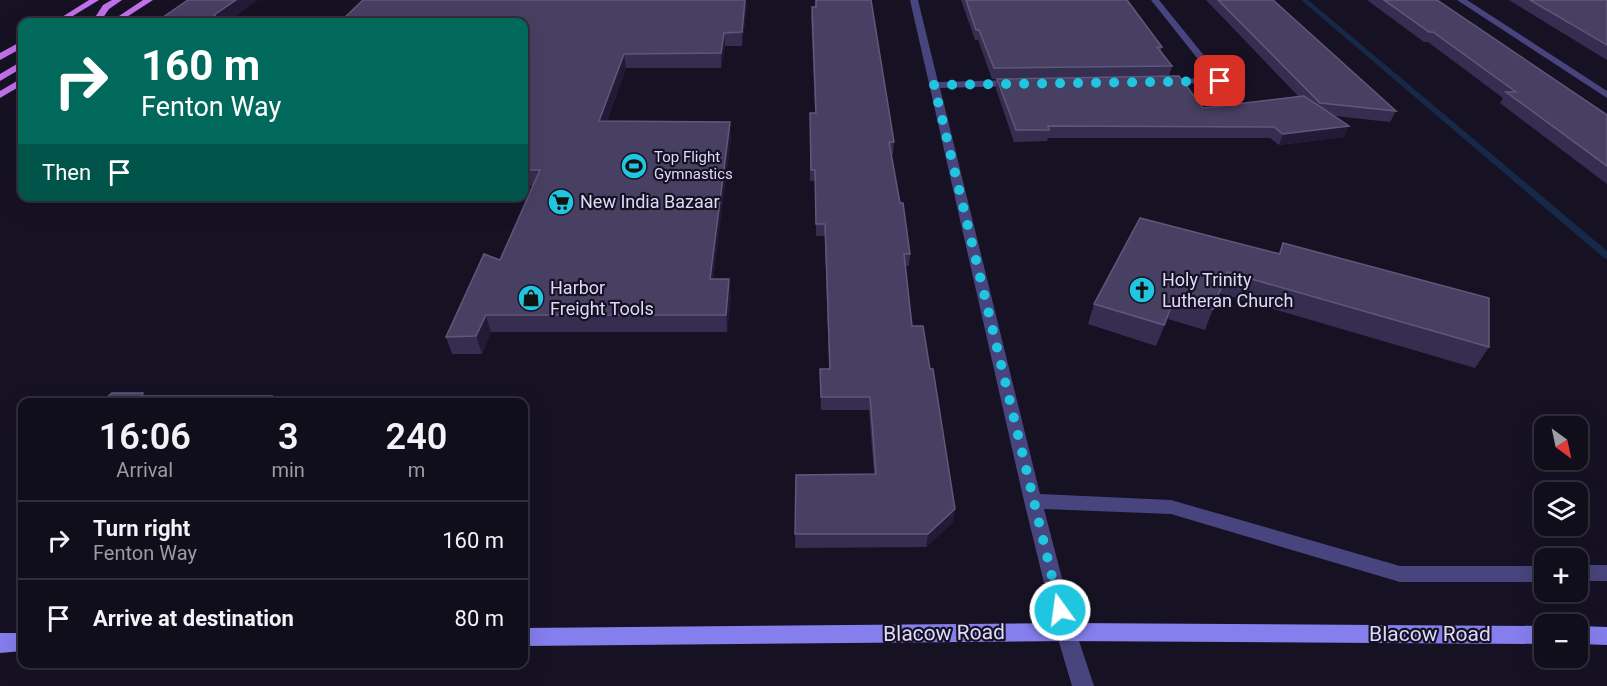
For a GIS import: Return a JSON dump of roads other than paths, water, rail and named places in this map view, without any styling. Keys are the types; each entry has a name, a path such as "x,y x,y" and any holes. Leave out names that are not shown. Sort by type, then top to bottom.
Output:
{"main road":[{"path":"65,18 95,0"},
{"path":"99,18 106,8 118,0"},
{"path":"120,18 149,0"},
{"path":"68,16 74,18"},
{"path":"0,57 18,46"},
{"path":"0,78 18,67"},
{"path":"0,95 18,84"},
{"name":"Blacow Road","path":"528,637 1066,632 1534,635"},
{"path":"1588,635 1607,636"},
{"path":"0,643 18,642"}],"street":[{"path":"914,0 1033,501 1066,632 1083,686"},
{"path":"1148,82 1220,81 1155,0"},
{"path":"1461,0 1607,95"},
{"path":"934,85 1030,83"},
{"path":"1033,501 1171,507 1400,574 1534,574"},
{"path":"1588,573 1607,573"}],"waterway":[{"path":"1304,0 1607,256"}],"place":[{"name":"Top Flight Gymnastics","path":"634,166"},
{"name":"New India Bazaar","path":"561,202"},
{"name":"Holy Trinity Lutheran Church","path":"1142,290"},
{"name":"Harbor Freight Tools","path":"531,298"}]}
